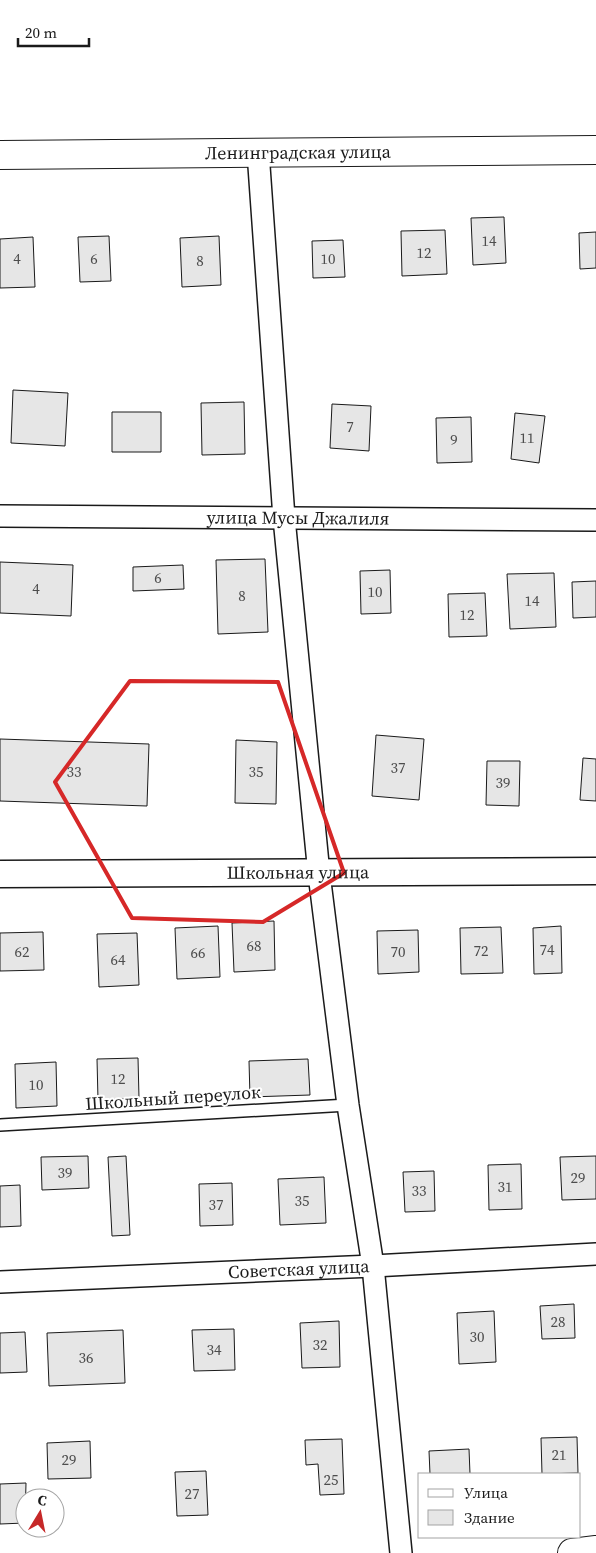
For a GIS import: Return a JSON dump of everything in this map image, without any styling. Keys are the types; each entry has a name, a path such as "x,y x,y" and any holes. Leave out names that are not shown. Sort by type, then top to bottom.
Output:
{"main road":[{"name":"Ленинградская улица","path":"0,154 596,150"},
{"path":"572,1553 596,1550"}],"street":[{"path":"258,152 284,518 319,874 348,1105 373,1266 400,1553"},
{"name":"улица Мусы Джалиля","path":"0,516 596,520"},
{"name":"Школьная улица","path":"0,874 319,874 596,871"},
{"name":"Советская улица","path":"0,1282 373,1266 596,1254"}],"lane":[{"name":"Школьный переулок","path":"0,1125 348,1105"}],"highlighted area":[{"path":"130,681 278,682 344,873 263,922 132,918 55,782"}],"building":[{"path":"504,217 506,263 473,265 471,218"},
{"path":"445,230 447,274 402,276 401,231"},
{"path":"596,232 596,268 580,269 579,233"},
{"path":"109,236 111,281 80,282 78,237"},
{"path":"219,236 221,285 182,287 180,238"},
{"path":"33,237 35,287 0,288 0,239"},
{"path":"343,240 345,277 313,278 312,241"},
{"path":"13,390 68,393 65,446 11,443"},
{"path":"244,402 245,454 202,455 201,403"},
{"path":"332,404 371,406 369,451 330,448"},
{"path":"112,412 161,412 161,452 112,452"},
{"path":"515,413 545,416 539,463 511,459"},
{"path":"471,417 472,462 437,463 436,418"},
{"path":"265,559 268,632 218,634 216,560"},
{"path":"0,562 73,565 71,616 0,613"},
{"path":"183,565 184,589 133,591 133,567"},
{"path":"390,570 391,613 361,614 360,571"},
{"path":"554,573 556,627 510,629 507,574"},
{"path":"596,581 596,617 573,618 572,582"},
{"path":"485,593 487,636 449,637 448,594"},
{"path":"376,735 424,739 419,800 372,796"},
{"path":"0,739 149,744 147,806 0,801"},
{"path":"236,740 277,742 276,804 235,803"},
{"path":"583,758 596,759 596,801 580,800"},
{"path":"487,761 520,761 519,806 486,805"},
{"path":"274,921 275,970 234,972 232,923"},
{"path":"218,926 220,977 177,979 175,928"},
{"path":"561,926 562,973 534,974 533,928"},
{"path":"501,927 503,973 461,974 460,928"},
{"path":"418,930 419,972 378,974 377,931"},
{"path":"43,932 44,970 0,971 0,933"},
{"path":"137,933 139,985 99,987 97,934"},
{"path":"138,1058 139,1098 98,1100 97,1059"},
{"path":"308,1059 310,1095 250,1097 249,1061"},
{"path":"56,1062 57,1106 16,1108 15,1064"},
{"path":"88,1156 89,1188 42,1190 41,1157"},
{"path":"126,1156 130,1235 112,1236 108,1157"},
{"path":"596,1156 596,1199 562,1200 560,1157"},
{"path":"521,1164 522,1209 489,1210 488,1165"},
{"path":"434,1171 435,1211 405,1212 403,1172"},
{"path":"324,1177 326,1223 280,1225 278,1179"},
{"path":"232,1183 233,1225 200,1226 199,1184"},
{"path":"20,1185 21,1226 0,1227 0,1186"},
{"path":"574,1304 575,1338 542,1339 540,1306"},
{"path":"494,1311 496,1362 459,1364 457,1313"},
{"path":"339,1321 340,1367 302,1368 300,1323"},
{"path":"234,1329 235,1370 194,1371 192,1330"},
{"path":"123,1330 125,1383 49,1386 47,1333"},
{"path":"25,1332 27,1372 0,1373 0,1333"},
{"path":"577,1437 578,1473 542,1473 541,1438"},
{"path":"342,1439 344,1494 320,1495 318,1464 306,1465 305,1440"},
{"path":"90,1441 91,1478 48,1479 47,1443"},
{"path":"469,1449 470,1473 430,1473 429,1451"},
{"path":"206,1471 208,1515 177,1516 175,1472"},
{"path":"26,1483 26,1488 15,1488 15,1523 0,1524 0,1484"}]}
